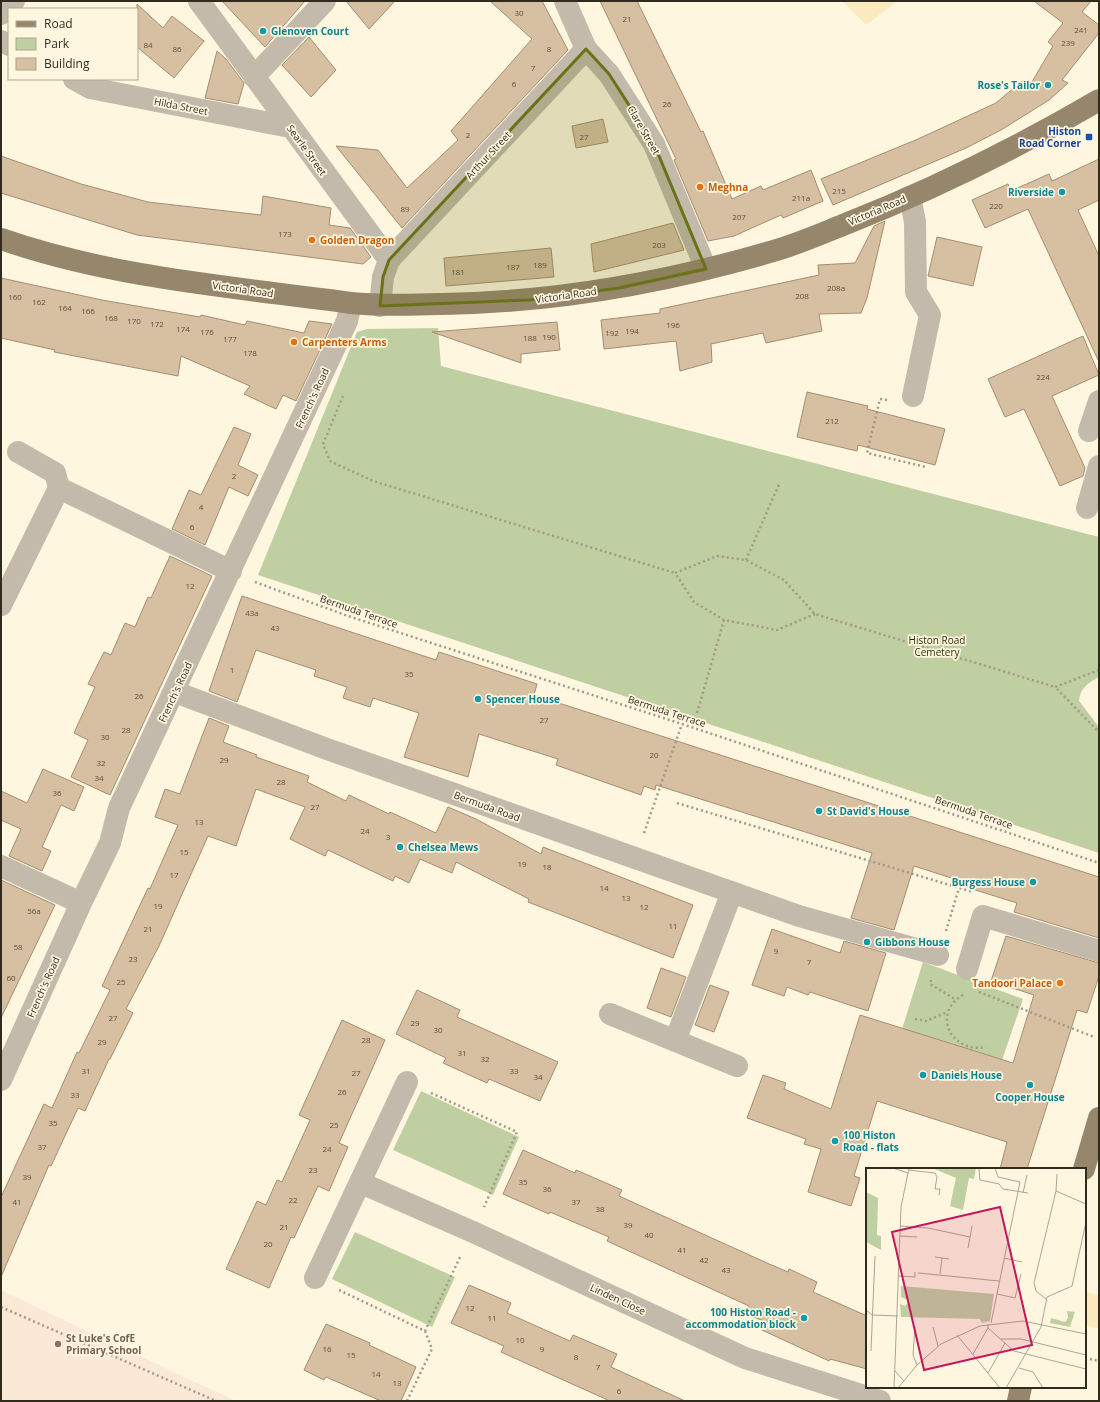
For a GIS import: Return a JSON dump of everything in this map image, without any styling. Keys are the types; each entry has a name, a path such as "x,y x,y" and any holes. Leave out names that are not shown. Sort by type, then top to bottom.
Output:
{"main road":[{"name":"Victoria Road","path":"1,239 38,252 122,271 351,303 380,306 529,300 619,288 706,268 782,248 880,210 993,159 1099,100"},
{"path":"1084,1168 1099,1118"},
{"path":"1018,1401 1022,1388"}],"street":[{"path":"1,14 14,1"},
{"name":"Searle Street","path":"199,1 389,260"},
{"path":"254,77 325,1"},
{"name":"Clare Street","path":"565,1 586,49 609,74 654,144 706,268"},
{"name":"Arthur Street","path":"389,260 586,49"},
{"name":"Hilda Street","path":"76,80 90,88 290,127"},
{"path":"910,197 915,222 916,292 930,315 912,396"},
{"path":"380,306 383,277 389,260"},
{"name":"French's Road","path":"1,1080 81,903 110,843 119,808 175,692 347,321 351,303"},
{"path":"1089,431 1099,401"},
{"path":"1,605 59,488 55,473 18,452"},
{"path":"1088,508 1099,466"},
{"path":"59,488 231,571"},
{"name":"Bermuda Road","path":"175,692 327,749 800,916 938,955"},
{"path":"1,866 81,903"},
{"path":"674,1041 732,892"},
{"path":"967,969 983,916 1099,950"},
{"path":"610,1014 737,1066"},
{"path":"315,1278 408,1082"},
{"name":"Linden Close","path":"361,1183 473,1232 745,1358 880,1401"}],"path":[{"path":"912,396 893,402 880,399 867,453 926,468"},
{"path":"330,461 373,481 675,573 717,556 746,560 784,580 815,614 1055,687 1099,732"},
{"path":"746,560 780,482"},
{"name":"Bermuda Terrace","path":"231,571 258,584 348,616 682,724 1099,863"},
{"path":"675,573 694,602 724,620 777,630 815,614"},
{"path":"697,712 724,620"},
{"path":"1055,687 1099,670"},
{"path":"635,859 682,724"},
{"path":"677,803 968,891"},
{"path":"968,992 955,1000 948,1012 947,1024 956,1040 965,1047 976,1049 986,1047"},
{"path":"974,992 981,992 992,996 1094,1037"},
{"path":"915,1020 926,1021 948,1012"},
{"path":"408,1082 518,1132 473,1232 425,1331"},
{"path":"315,1278 425,1331 432,1349 407,1401"},
{"path":"1,1307 216,1401"},
{"path":"1086,1358 1099,1361"}],"highlighted area":[{"path":"586,49 609,74 654,144 706,269 619,288 529,300 380,306 383,277 389,260"}],"shaded area":[{"path":"842,1 898,1 866,25"},
{"name":"St Luke's CofE Primary School","path":"1,1290 110,1342 236,1401 1,1401"},
{"path":"1086,1292 1099,1295 1099,1329 1086,1325"}],"green space":[{"name":"Histon Road Cemetery","path":"438,328 441,366 1099,537 1099,677 1085,686 1079,701 1099,727 1099,853 258,575 357,332 367,329"},
{"path":"923,962 1023,999 1002,1060 902,1029"},
{"path":"421,1091 519,1137 493,1195 393,1150"},
{"path":"355,1232 455,1277 432,1327 332,1279"}],"building":[{"name":"Glenoven Court","path":"222,1 305,1 265,47"},
{"path":"346,1 395,1 369,29"},
{"path":"490,1 542,1 568,50 402,228 336,146 378,150 407,188 458,140 451,131 532,39"},
{"path":"600,1 637,1 701,132 703,131 732,199 761,186 763,190 811,170 823,201 783,218 781,215 734,236 708,241 674,160 676,159"},
{"path":"1034,1 1091,1 1082,12 1099,25 1099,33 1062,80 1068,83 1049,100 1001,130 966,148 833,205 821,179 918,139 996,103 1022,81 1029,87 1053,46 1048,42 1063,23"},
{"path":"137,4 163,28 172,16 204,41 174,78 138,48"},
{"path":"309,37 336,70 311,97 282,65"},
{"path":"217,51 226,59 244,83 238,104 205,98"},
{"path":"603,119 608,142 576,148 572,126"},
{"path":"1,156 81,184 148,202 261,215 263,196 331,208 329,225 350,228 371,257 363,264 137,235 1,193"},
{"path":"1099,159 1099,200 1078,210 1099,256 1099,362 1028,209 985,228 972,200 1008,184 1011,191 1049,174 1052,181"},
{"path":"885,221 867,298 861,313 819,314 822,331 766,343 763,333 711,344 712,362 680,371 676,341 604,349 601,320 660,313 660,309 819,275 818,265 855,263 874,226"},
{"path":"673,223 684,250 594,272 591,244"},
{"path":"937,237 982,247 973,286 928,276"},
{"path":"551,248 554,277 446,286 444,258"},
{"path":"1,278 102,300 200,317 201,315 245,325 247,321 304,333 309,321 332,324 296,401 283,395 276,409 244,394 250,386 181,356 178,376 54,352 55,350 1,338"},
{"path":"557,322 560,350 521,354 521,363 432,332"},
{"path":"1083,336 1099,375 1052,396 1085,468 1083,476 1060,486 1024,409 1005,417 988,379"},
{"path":"807,392 868,406 867,409 945,429 935,465 858,445 857,451 797,437"},
{"path":"234,427 251,434 238,465 258,475 248,496 229,487 205,545 172,529 189,490 201,495"},
{"path":"170,556 212,576 110,795 71,777 88,740 74,733 95,687 88,684 104,652 111,655 125,623 135,627 148,597 151,598"},
{"path":"242,596 436,660 439,652 537,684 534,695 1099,877 1099,938 1014,912 1017,903 966,887 967,883 914,866 894,930 851,918 872,853 656,785 655,790 644,786 641,795 556,765 558,759 479,734 468,777 404,757 419,713 373,698 370,707 343,698 347,687 314,676 316,670 256,650 237,702 209,691"},
{"path":"209,718 229,726 223,742 257,755 256,757 309,776 307,782 346,801 349,795 389,814 390,812 436,833 448,807 476,819 541,854 543,847 693,905 673,958 528,902 529,899 456,862 452,873 420,859 409,883 395,876 393,881 328,850 325,856 290,839 305,807 256,789 236,846 208,836 159,946 126,1009 133,1013 109,1059 85,1111 78,1108 51,1166 49,1165 1,1277 1,1197 44,1104 52,1108 77,1052 79,1053 110,990 102,986 148,888 150,889 178,825 155,817 165,789 180,794"},
{"path":"43,769 84,787 74,811 61,805 42,847 51,851 42,871 9,856 21,829 1,820 1,791 27,803"},
{"path":"1,880 55,905 1,1018"},
{"path":"772,929 840,953 844,941 886,953 868,1011 810,992 808,995 787,987 784,996 752,985"},
{"path":"1006,936 1099,963 1099,976 1087,1013 1077,1010 1027,1168 1000,1168 1007,1142 877,1101 854,1176 860,1178 851,1206 808,1192 821,1149 804,1144 806,1139 747,1118 763,1075 786,1083 784,1089 831,1109 860,1015 1013,1063 1034,995 991,981"},
{"path":"661,968 686,977 671,1017 647,1008"},
{"path":"710,985 729,992 714,1032 695,1025"},
{"path":"417,990 460,1010 457,1017 558,1062 540,1101 489,1079 487,1083 443,1063 446,1058 396,1034"},
{"path":"342,1020 385,1040 339,1143 348,1147 329,1191 318,1186 294,1238 291,1237 269,1288 226,1269 257,1201 266,1205 277,1180 282,1182 310,1120 299,1115"},
{"path":"523,1150 575,1173 576,1170 622,1190 619,1196 767,1263 788,1272 789,1269 817,1282 813,1292 866,1316 866,1369 830,1359 829,1361 762,1330 766,1322 746,1314 749,1306 607,1241 609,1237 550,1212 549,1214 503,1194"},
{"path":"469,1285 511,1303 507,1313 570,1341 573,1335 617,1354 611,1367 685,1401 610,1401 501,1352 504,1346 451,1323"},
{"path":"326,1324 370,1343 369,1345 416,1367 401,1401 381,1401 326,1377 324,1380 304,1370"}],"place":[{"name":"Glenoven Court","path":"263,31"},
{"name":"Rose's Tailor","path":"1048,85"},
{"name":"Histon Road Corner","path":"1089,137"},
{"name":"Meghna","path":"700,187"},
{"name":"Riverside","path":"1062,192"},
{"name":"Golden Dragon","path":"312,240"},
{"name":"Carpenters Arms","path":"294,342"},
{"name":"Spencer House","path":"478,699"},
{"name":"St David's House","path":"819,811"},
{"name":"Chelsea Mews","path":"400,847"},
{"name":"Burgess House","path":"1033,882"},
{"name":"Gibbons House","path":"867,942"},
{"name":"Tandoori Palace","path":"1060,983"},
{"name":"Daniels House","path":"923,1075"},
{"name":"Cooper House","path":"1030,1085"},
{"name":"100 Histon Road - flats","path":"835,1141"},
{"name":"100 Histon Road - accommodation block","path":"804,1318"},
{"name":"St Luke's CofE Primary School","path":"58,1344"}]}
